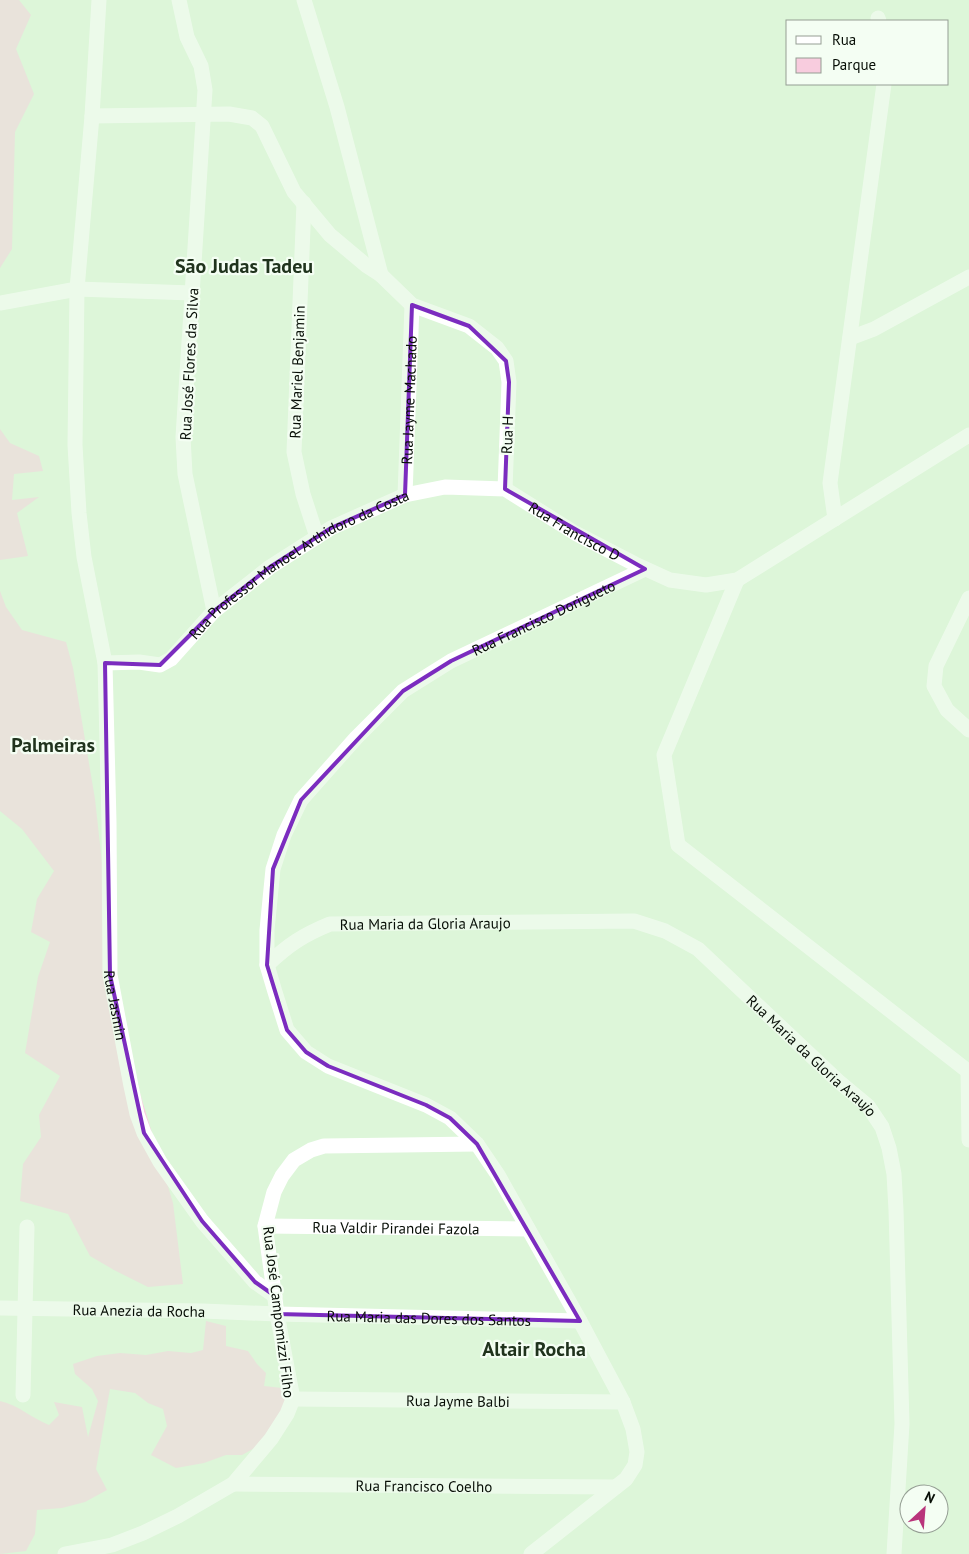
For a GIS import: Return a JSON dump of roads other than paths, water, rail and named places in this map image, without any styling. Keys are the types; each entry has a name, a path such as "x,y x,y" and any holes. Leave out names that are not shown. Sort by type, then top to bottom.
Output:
{"street":[{"name":"Rua Jasmin","path":"99,0 92,116 77,289 75,445 84,557 105,663 110,975 137,1114 144,1133 160,1162 202,1221 255,1282 275,1296"},
{"name":"Rua José Flores da Silva","path":"179,0 186,37 201,66 205,90 183,436 186,474 214,611"},
{"path":"304,0 310,25 337,107 381,275"},
{"path":"835,519 830,483 884,85"},
{"path":"92,116 229,114 252,118 262,126 294,192 330,235 367,266 381,275 412,305"},
{"name":"Rua Mariel Benjamin","path":"304,203 294,452 303,494 317,537"},
{"path":"850,338 874,329 969,277"},
{"path":"0,303 77,289 192,293"},
{"name":"Rua H","path":"412,305 469,326 497,348 506,361 509,382 505,489"},
{"name":"Rua Jayme Machado","path":"405,495 412,305"},
{"path":"645,569 670,580 697,584 706,585 737,580 969,435"},
{"name":"Rua Professor Manoel Arthidoro da Costa","path":"105,663 139,662 160,666 171,658 214,611 270,567 331,528 405,495 445,487 505,489"},
{"name":"Rua Francisco D","path":"505,489 575,533 645,569"},
{"name":"Rua Francisco Dorigueto","path":"267,965 273,869 284,835 301,800 356,738 403,691 451,661 645,569"},
{"path":"737,580 664,755 678,845 968,1072 969,1140"},
{"path":"967,726 947,710 934,686 936,666 969,598"},
{"name":"Rua Maria da Gloria Araujo","path":"267,965 284,949 306,934 330,924 634,920 665,931 698,949 838,1081 868,1106 882,1127 889,1148 894,1174 902,1424 894,1554"},
{"path":"267,965 287,1030 306,1052 328,1066 426,1105 450,1118 477,1144 498,1175 623,1402 634,1429 637,1452 635,1465 626,1479 616,1488 531,1554"},
{"name":"Rua José Campomizzi Filho","path":"65,1554 112,1545 143,1533 178,1516 233,1484 271,1439 286,1414 293,1399 265,1226 274,1192 282,1176 294,1160 311,1150 324,1146 477,1144"},
{"name":"Rua Valdir Pirandei Fazola","path":"265,1226 528,1229"},
{"path":"23,1395 27,1227"},
{"name":"Rua Anezia da Rocha","path":"0,1308 278,1314"},
{"name":"Rua Maria das Dores dos Santos","path":"278,1314 580,1321"},
{"name":"Rua Jayme Balbi","path":"293,1399 623,1402"},
{"name":"Rua Francisco Coelho","path":"233,1484 616,1488"}],"district":[{"name":"São Judas Tadeu","path":"244,266"},
{"name":"Palmeiras","path":"53,745"},
{"name":"Altair Rocha","path":"534,1349"}]}
